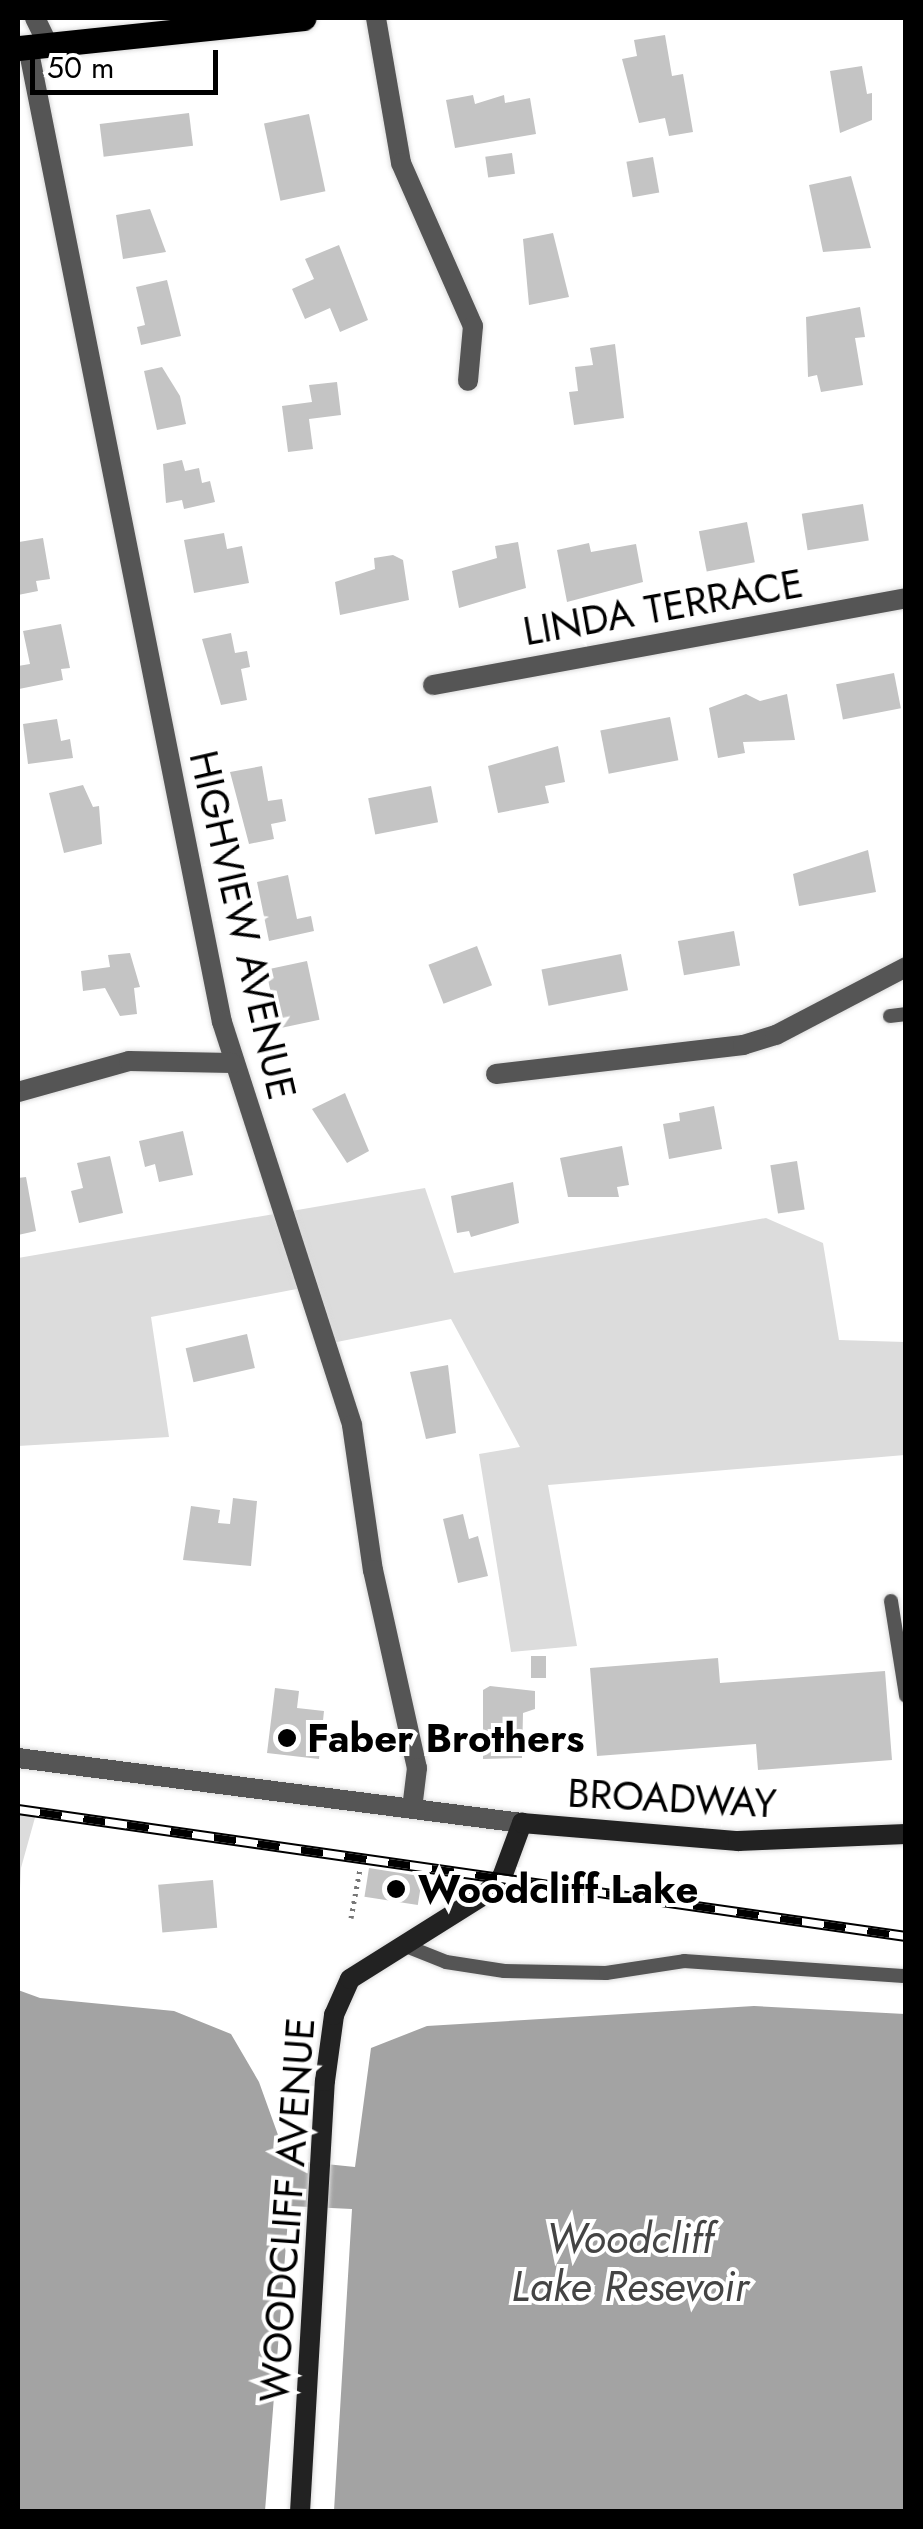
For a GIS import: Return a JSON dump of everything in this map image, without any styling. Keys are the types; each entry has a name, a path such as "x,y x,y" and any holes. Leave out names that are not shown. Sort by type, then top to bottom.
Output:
{"main road":[{"path":"31,47 303,18"},
{"name":"BROADWAY","path":"522,1823 738,1842 906,1834"},
{"name":"WOODCLIFF AVENUE","path":"300,2512 330,2042 342,1992 364,1966 484,1895 502,1877 522,1823"}],"street":[{"name":"HIGHVIEW AVENUE","path":"35,18 31,47 232,1062 334,1356 352,1425 373,1570 417,1768 412,1810"},
{"path":"376,18 401,163 473,326 468,382"},
{"name":"LINDA TERRACE","path":"432,685 906,598"},
{"path":"496,1074 743,1045 794,1027 906,967"},
{"path":"18,1092 130,1062 232,1062"},
{"name":"BROADWAY","path":"18,1758 522,1823"}],"lane":[{"path":"891,1601 906,1696"},
{"path":"400,1944 446,1962 504,1972 606,1972 684,1961 906,1976"}],"path":[{"path":"350,1918 360,1869"}],"shaded area":[{"path":"425,1188 454,1273 766,1218 823,1243 839,1340 905,1342 905,1455 548,1485 577,1646 511,1652 479,1454 520,1447 451,1319 322,1345 312,1286 151,1317 169,1437 18,1446 18,1258"},
{"path":"18,1812 36,1814 21,1868 18,1929"}],"water":[{"name":"Woodcliff Lake Resevoir","path":"18,1990 40,1998 174,2011 231,2034 259,2082 287,2160 355,2167 371,2048 427,2026 754,2006 905,2014 905,2511 334,2511 352,2209 289,2206 265,2511 18,2511"}],"building":[{"path":"665,35 672,76 683,74 693,132 669,136 665,118 639,123 622,59 637,56 634,40"},
{"path":"862,66 867,94 872,93 872,120 840,133 830,71"},
{"path":"473,95 475,104 504,95 505,103 530,98 536,134 455,148 446,100"},
{"path":"189,113 193,146 104,157 100,124"},
{"path":"309,114 325,191 280,201 264,124"},
{"path":"512,153 515,174 488,178 485,157"},
{"path":"653,157 659,192 633,197 626,162"},
{"path":"851,176 871,248 823,252 809,185"},
{"path":"150,209 166,252 123,259 116,215"},
{"path":"553,233 569,297 529,305 523,239"},
{"path":"339,245 368,320 340,332 330,308 305,319 292,289 314,279 305,259"},
{"path":"167,280 181,336 141,345 137,327 145,325 136,287"},
{"path":"860,307 865,337 855,338 863,385 821,392 817,375 808,377 806,317"},
{"path":"615,344 624,418 574,425 569,392 578,391 575,367 593,365 590,348"},
{"path":"162,367 180,396 186,424 157,430 144,371"},
{"path":"337,382 341,415 309,419 313,449 288,452 282,406 312,402 309,385"},
{"path":"182,460 185,471 199,468 202,483 210,481 215,502 184,509 182,500 166,503 163,464"},
{"path":"863,504 869,541 808,550 802,514"},
{"path":"747,522 755,562 707,572 699,531"},
{"path":"224,533 227,549 242,546 249,583 194,593 184,540"},
{"path":"43,538 50,579 36,581 38,591 18,595 19,542"},
{"path":"518,542 526,588 459,608 452,571 497,558 495,546"},
{"path":"589,543 591,552 636,544 643,582 567,602 557,550"},
{"path":"393,555 403,560 409,600 340,615 335,582 375,569 374,558"},
{"path":"61,624 70,668 61,669 63,680 19,689 18,666 30,664 23,631"},
{"path":"231,633 235,653 247,651 250,667 241,669 247,700 221,705 202,639"},
{"path":"894,673 901,708 843,720 836,684"},
{"path":"746,694 760,701 787,694 795,740 743,742 745,753 718,758 709,708"},
{"path":"670,717 678,760 609,774 600,731"},
{"path":"57,719 61,741 70,739 73,758 28,764 23,724"},
{"path":"558,746 565,782 545,786 549,803 498,813 488,766"},
{"path":"262,766 268,801 282,799 286,821 271,824 274,839 249,844 230,772"},
{"path":"83,785 93,807 99,806 102,844 64,853 49,793"},
{"path":"431,786 438,822 375,835 368,798"},
{"path":"868,850 876,892 799,906 793,874"},
{"path":"288,875 297,919 311,916 314,931 269,941 257,882"},
{"path":"734,931 740,965 684,975 678,941"},
{"path":"477,946 492,985 444,1004 428,965"},
{"path":"130,953 140,987 134,988 137,1014 120,1016 105,988 83,991 81,971 110,967 108,955"},
{"path":"621,954 628,990 549,1006 541,969"},
{"path":"307,961 319,1020 278,1028 266,970"},
{"path":"345,1093 369,1151 347,1163 312,1109"},
{"path":"714,1106 722,1149 669,1159 663,1124 680,1121 679,1113"},
{"path":"183,1131 193,1175 159,1182 155,1164 145,1167 139,1141"},
{"path":"622,1146 629,1185 617,1187 619,1197 568,1197 560,1158"},
{"path":"110,1156 123,1213 79,1223 71,1191 83,1188 77,1163"},
{"path":"797,1161 805,1209 778,1214 770,1165"},
{"path":"26,1177 36,1231 18,1235 18,1178"},
{"path":"513,1182 519,1223 471,1237 469,1231 457,1233 451,1196"},
{"path":"247,1334 255,1368 193,1382 186,1348"},
{"path":"448,1365 456,1433 426,1439 410,1372"},
{"path":"233,1498 257,1501 251,1566 183,1560 191,1506 220,1510 218,1523 230,1524"},
{"path":"463,1514 469,1539 478,1536 488,1576 458,1583 443,1519"},
{"path":"531,1656 546,1656 546,1678 531,1678"},
{"path":"718,1658 720,1683 885,1671 892,1760 758,1770 756,1744 597,1756 590,1668"},
{"path":"490,1686 535,1691 535,1709 523,1713 522,1758 483,1759 483,1690"},
{"path":"275,1688 299,1691 297,1708 324,1711 319,1759 267,1753"},
{"path":"369,1868 422,1876 418,1905 364,1897"},
{"path":"213,1880 217,1928 162,1933 158,1885"}],"railway":[{"path":"18,1809 906,1936"}],"place":[{"name":"Faber Brothers","path":"287,1738"},
{"name":"Woodcliff Lake","path":"396,1889"}]}
